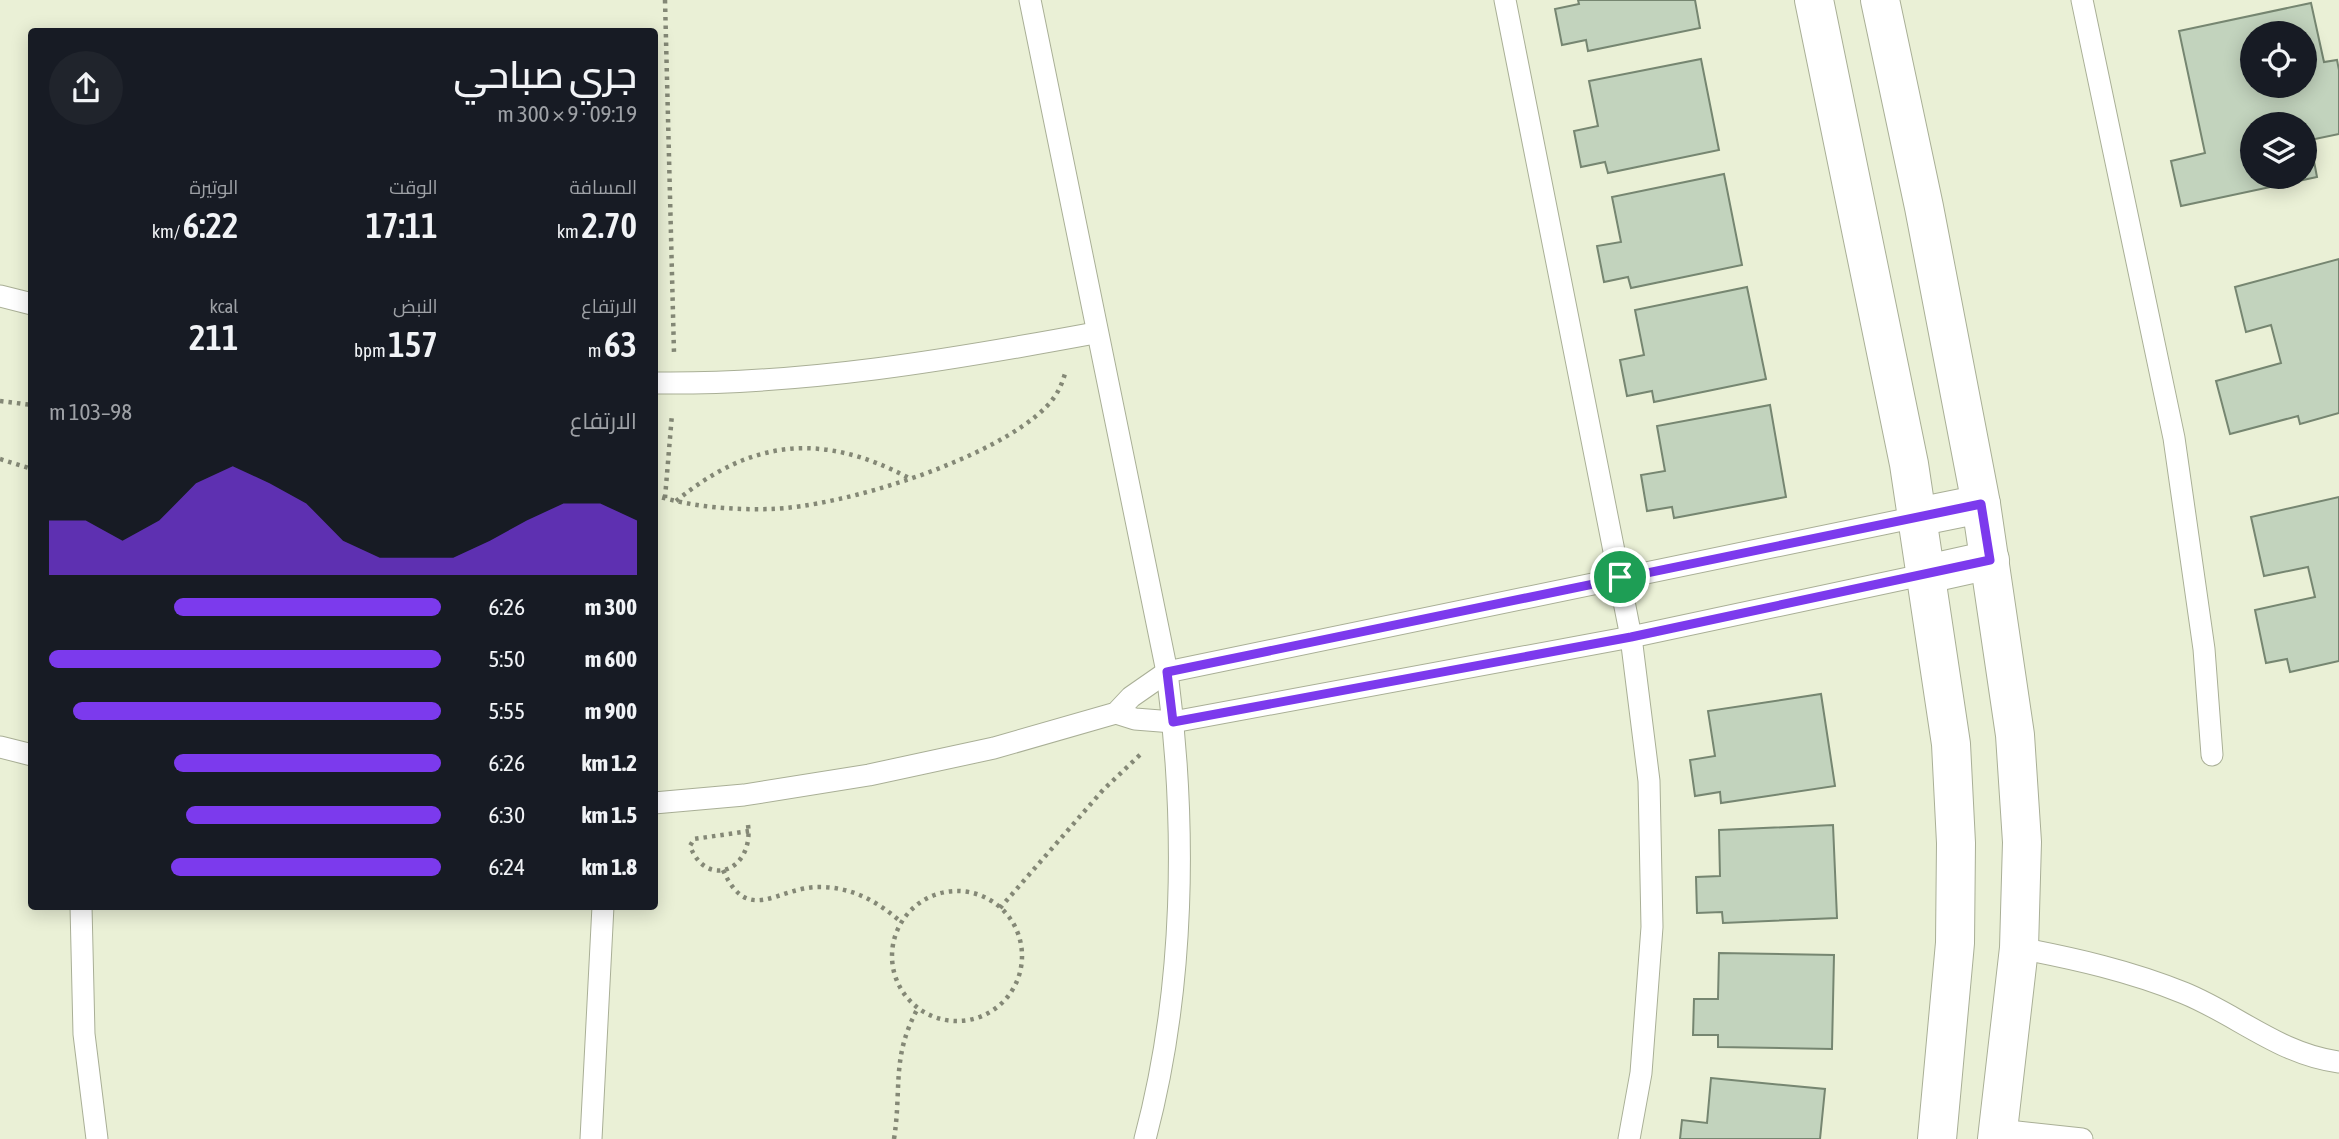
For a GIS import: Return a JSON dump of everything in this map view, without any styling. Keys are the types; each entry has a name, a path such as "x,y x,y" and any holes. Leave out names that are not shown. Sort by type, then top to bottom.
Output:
{"street":[{"path":"1814,0 1861,218 1917,517 1951,744 1956,844 1955,943 1937,1139"},
{"path":"1880,0 1924,207 1981,504 2015,735 2022,842 2020,948 1998,1134"},
{"path":"1917,517 1981,504"},
{"path":"1927,574 1990,560"}],"lane":[{"path":"1030,0 1095,333 1167,672 1173,722 1179,843 1175,963 1161,1077 1145,1139"},
{"path":"1505,0 1620,577 1631,637 1649,781 1652,927 1641,1073 1629,1139"},
{"path":"2081,0 2176,451 2204,649 2212,755"},
{"path":"0,296 28,303"},
{"path":"665,384 824,375 954,359 1095,333"},
{"path":"658,803 744,795 869,775 994,748 1116,713 1148,683 1167,672 1917,517"},
{"path":"1116,713 1135,719 1173,722 1631,637 1927,574"},
{"path":"0,747 28,754"},
{"path":"81,910 84,1034 97,1139"},
{"path":"591,1139 603,910"},
{"path":"2020,948 2116,969 2186,994 2262,1035 2324,1060 2339,1062"},
{"path":"1998,1134 2082,1139"}],"path":[{"path":"665,0 665,498"},
{"path":"658,496 723,508 771,509 853,496 910,478 992,445 1045,408 1060,389 1068,364 1067,338"},
{"path":"0,401 28,404"},
{"path":"676,501 704,478 736,461 771,450 807,447 843,450 878,461 910,478"},
{"path":"0,458 28,468"},
{"path":"1000,908 1103,790 1173,722"},
{"path":"744,795 749,831 745,856 736,866 723,870 702,864 694,856 690,841 749,831"},
{"path":"723,870 731,887 743,897 758,901 817,887 841,889 863,895 884,907 901,922"},
{"path":"947,891 967,891 985,897 1000,908 1012,922 1019,938 1022,956 1012,990 986,1014 969,1019 951,1021 918,1008 905,995 894,968 894,940 901,922 913,907 929,897 947,891"},
{"path":"894,1139 898,1116 899,1056 906,1030 918,1008"}],"building":[{"path":"1578,0 1695,0 1700,28 1588,51 1586,40 1562,45 1555,9 1579,4"},
{"path":"2311,3 2315,21 2240,21 2240,98 2317,98 2317,30 2324,62 2337,60 2339,134 2317,139 2317,112 2240,112 2240,189 2261,189 2181,206 2171,161 2205,153 2179,31"},
{"path":"1701,59 1719,150 1608,173 1605,162 1581,167 1574,131 1598,126 1589,81"},
{"path":"1724,174 1742,265 1631,288 1628,277 1604,282 1597,246 1621,242 1612,197"},
{"path":"2339,259 2339,413 2300,424 2298,416 2230,434 2216,381 2281,363 2271,325 2246,332 2235,287"},
{"path":"1747,287 1766,379 1654,402 1652,391 1627,396 1620,360 1644,355 1635,310"},
{"path":"1770,405 1786,497 1674,518 1672,507 1647,511 1641,475 1665,471 1657,426"},
{"path":"2339,497 2339,661 2290,672 2287,659 2266,663 2255,610 2315,597 2308,567 2264,576 2251,517"},
{"path":"1821,694 1835,786 1721,803 1720,792 1695,796 1690,760 1715,756 1708,711"},
{"path":"1833,825 1837,918 1723,923 1722,912 1697,913 1696,877 1720,876 1719,830"},
{"path":"1719,953 1834,955 1832,1049 1718,1047 1718,1035 1693,1035 1694,999 1718,999"},
{"path":"1711,1078 1825,1089 1820,1139 1680,1139 1682,1120 1707,1123"}],"route":[{"path":"1981,504 1990,560 1631,637 1173,722 1167,672 1620,577 1981,504"}]}
